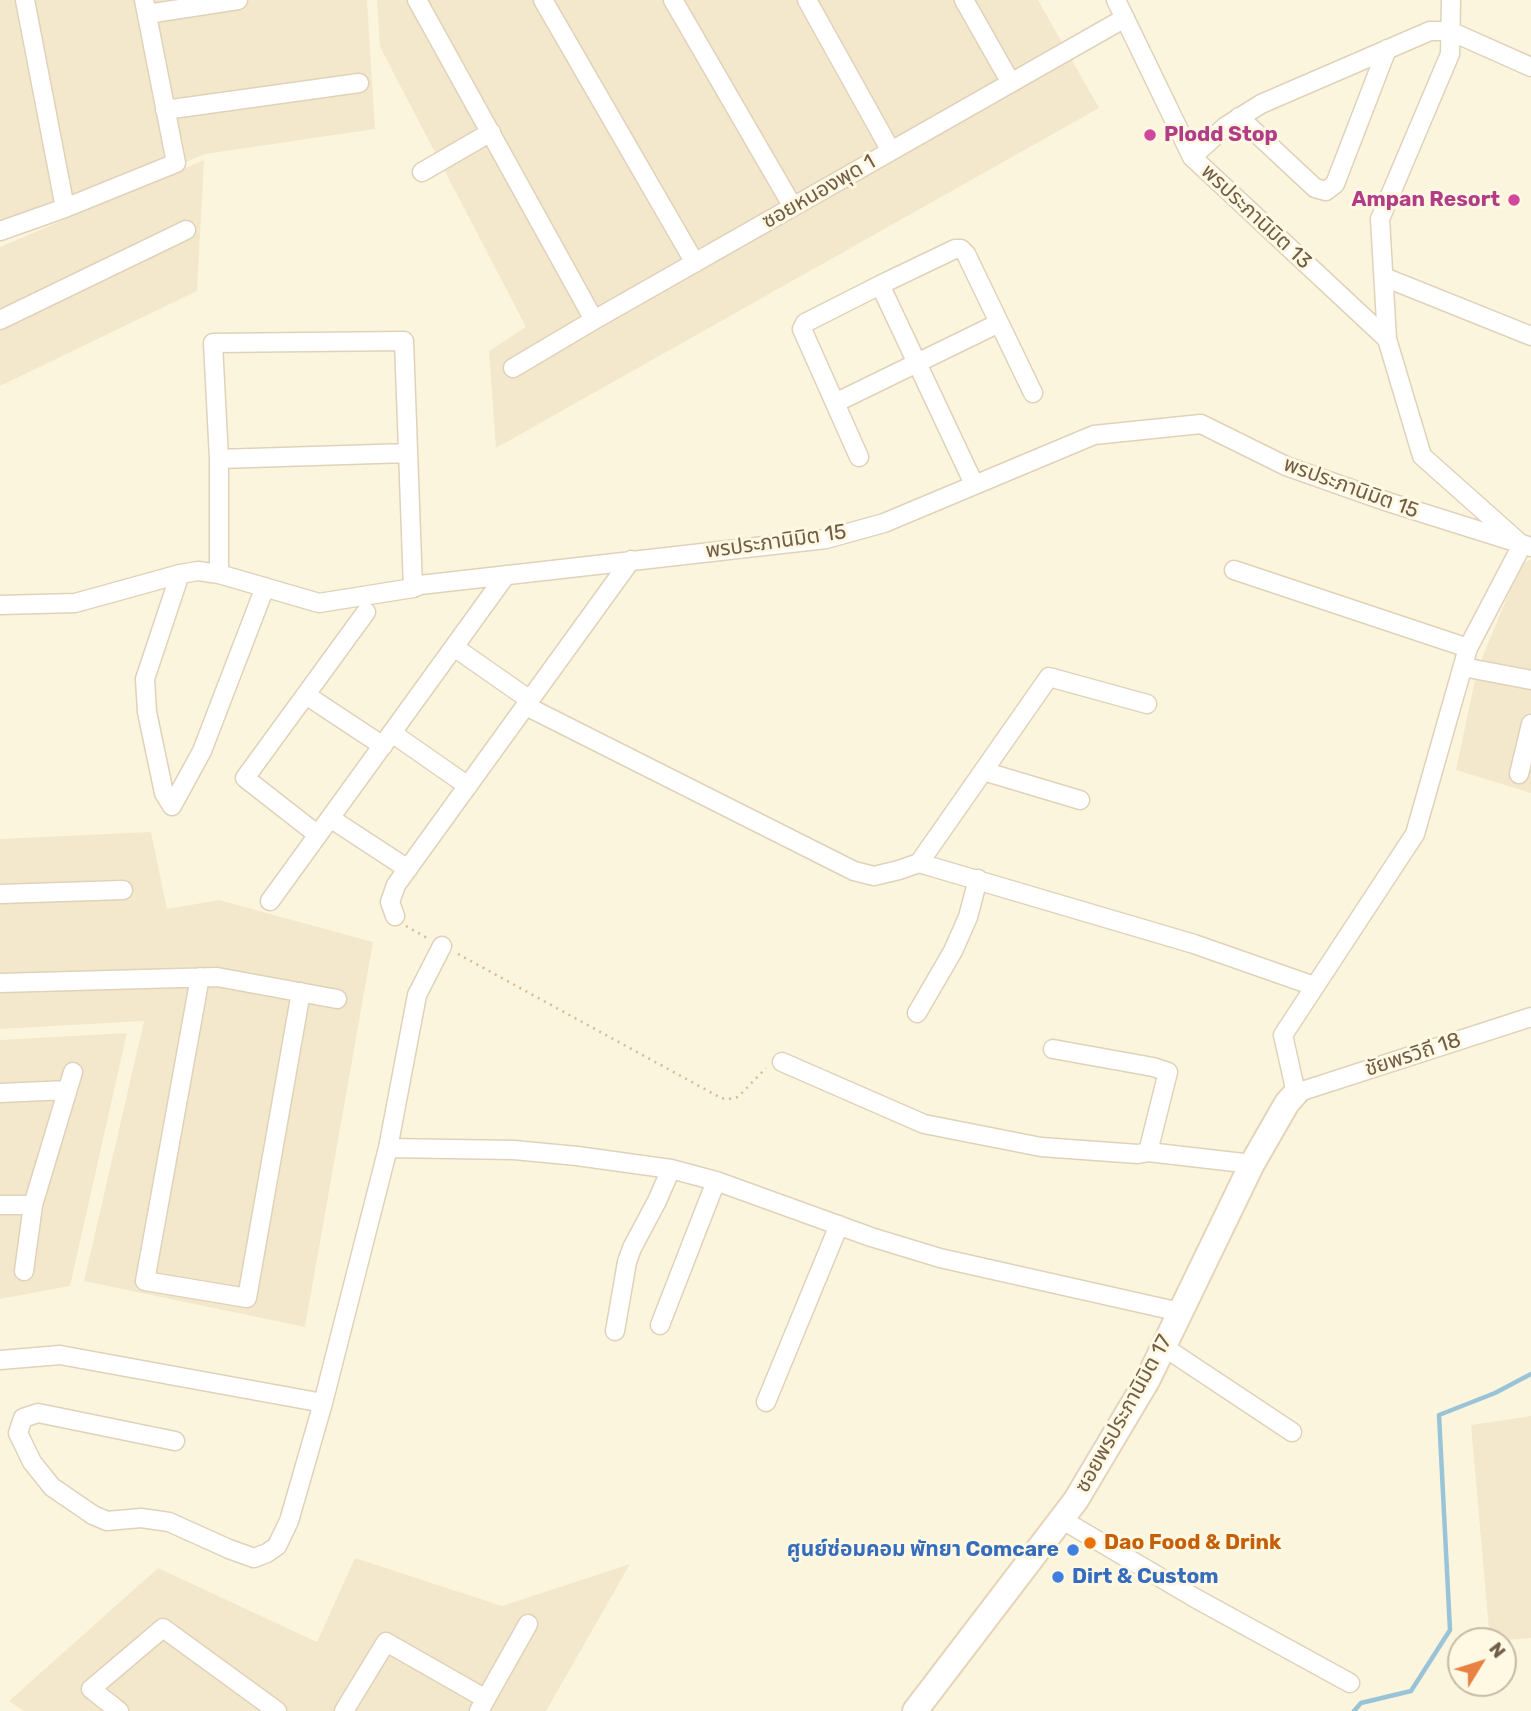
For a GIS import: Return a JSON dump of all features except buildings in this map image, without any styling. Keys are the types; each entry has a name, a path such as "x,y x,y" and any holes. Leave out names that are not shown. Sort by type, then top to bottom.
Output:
{"street":[{"path":"25,0 65,208"},
{"path":"0,231 176,163 145,7 239,0"},
{"path":"417,0 594,320"},
{"path":"543,0 695,262"},
{"path":"673,0 793,207"},
{"path":"807,0 891,151"},
{"path":"964,0 1011,83"},
{"name":"พรประภานิมิต 13","path":"1116,0 1192,157 1387,339"},
{"path":"1296,1093 1283,1035 1415,834 1468,648 1527,546 1422,456 1387,339 1380,219 1450,54 1451,0"},
{"name":"ซอยหนองพุด 1","path":"513,368 1125,18"},
{"path":"1192,157 1226,126 1261,104 1430,31 1450,31 1531,67"},
{"path":"1238,117 1315,188 1326,191 1335,184 1387,49"},
{"path":"165,110 359,83"},
{"path":"422,172 491,132"},
{"path":"0,320 187,230"},
{"path":"859,457 803,331 803,324 958,248 966,254 1033,393"},
{"path":"1384,276 1531,336"},
{"path":"884,283 883,291 974,484"},
{"path":"835,403 999,323"},
{"path":"219,574 219,459 213,343 404,341 413,588"},
{"name":"พรประภานิมิต 15","path":"0,605 75,603 198,571 219,574 319,603 420,585 825,539 884,523 1094,435 1201,424 1286,466 1527,546"},
{"path":"219,459 408,453"},
{"path":"396,916 390,907 396,886 631,560"},
{"path":"1234,570 1468,648"},
{"path":"180,574 145,679 147,712 164,793 172,806 202,751 265,587"},
{"path":"270,901 506,575"},
{"path":"318,835 245,778 366,612"},
{"path":"454,647 528,703 854,872 874,876 919,863 1194,944 1314,986"},
{"path":"1463,667 1531,680"},
{"path":"919,863 1049,677 1147,704"},
{"path":"306,695 468,786"},
{"path":"1519,774 1531,724"},
{"path":"983,771 1080,800"},
{"path":"330,818 408,869"},
{"path":"917,1013 953,951 968,917 978,879"},
{"path":"0,894 123,890"},
{"path":"175,1441 38,1413 23,1418 18,1433 32,1462 52,1487 93,1515 107,1521 141,1518 169,1522 254,1558 278,1546 289,1521 323,1403 388,1148 417,995 442,946"},
{"path":"200,977 145,1281 247,1298 301,992"},
{"path":"0,984 218,977 337,999"},
{"name":"ชัยพรวิถี 18","path":"1296,1093 1531,1017"},
{"path":"1053,1049 1168,1072 1148,1152"},
{"path":"782,1062 923,1124 1041,1147 1138,1154 1148,1152 1252,1164"},
{"path":"24,1271 33,1205 73,1072"},
{"path":"0,1093 67,1090"},
{"name":"ซอยพรประภานิมิต 17","path":"915,1711 1076,1500 1148,1379 1252,1164 1287,1103 1296,1093"},
{"path":"388,1148 514,1150 671,1169 716,1181 940,1258 1180,1312"},
{"path":"615,1331 627,1262 671,1169"},
{"path":"660,1325 716,1181"},
{"path":"0,1205 33,1205"},
{"path":"766,1402 839,1225"},
{"path":"1164,1347 1292,1432"},
{"path":"0,1360 60,1355 323,1403"},
{"path":"1062,1519 1195,1598 1350,1683"},
{"path":"344,1711 386,1642 482,1705 528,1624"},
{"path":"119,1711 91,1689 163,1628 277,1711"}],"path":[{"path":"396,916 404,925 721,1098 738,1097 766,1068 782,1062"}],"shaded area":[{"path":"0,0 367,0 375,129 205,154 0,239"},
{"path":"377,0 1038,0 1099,108 496,448 489,351 526,327 380,47"},
{"path":"204,160 197,291 0,386 0,247"},
{"path":"1531,559 1531,793 1456,770 1477,670 1521,564"},
{"path":"151,832 167,909 219,900 373,942 305,1327 84,1281 144,1021 0,1029 0,839"},
{"path":"127,1033 70,1286 0,1299 0,1040"},
{"path":"1531,1416 1531,1638 1517,1639 1517,1627 1489,1627 1471,1425"},
{"path":"355,1558 502,1606 630,1564 546,1711 24,1711 9,1701 158,1568 317,1642"}],"waterway":[{"path":"1354,1711 1361,1703 1411,1691 1450,1630 1439,1415 1495,1393 1531,1374"}],"place":[{"name":"Plodd Stop","path":"1150,135"},
{"name":"Ampan Resort","path":"1514,200"},
{"name":"Dao Food & Drink","path":"1090,1543"},
{"name":"ศูนย์ซ่อมคอม พัทยา Comcare","path":"1073,1550"},
{"name":"Dirt & Custom","path":"1058,1577"}]}
